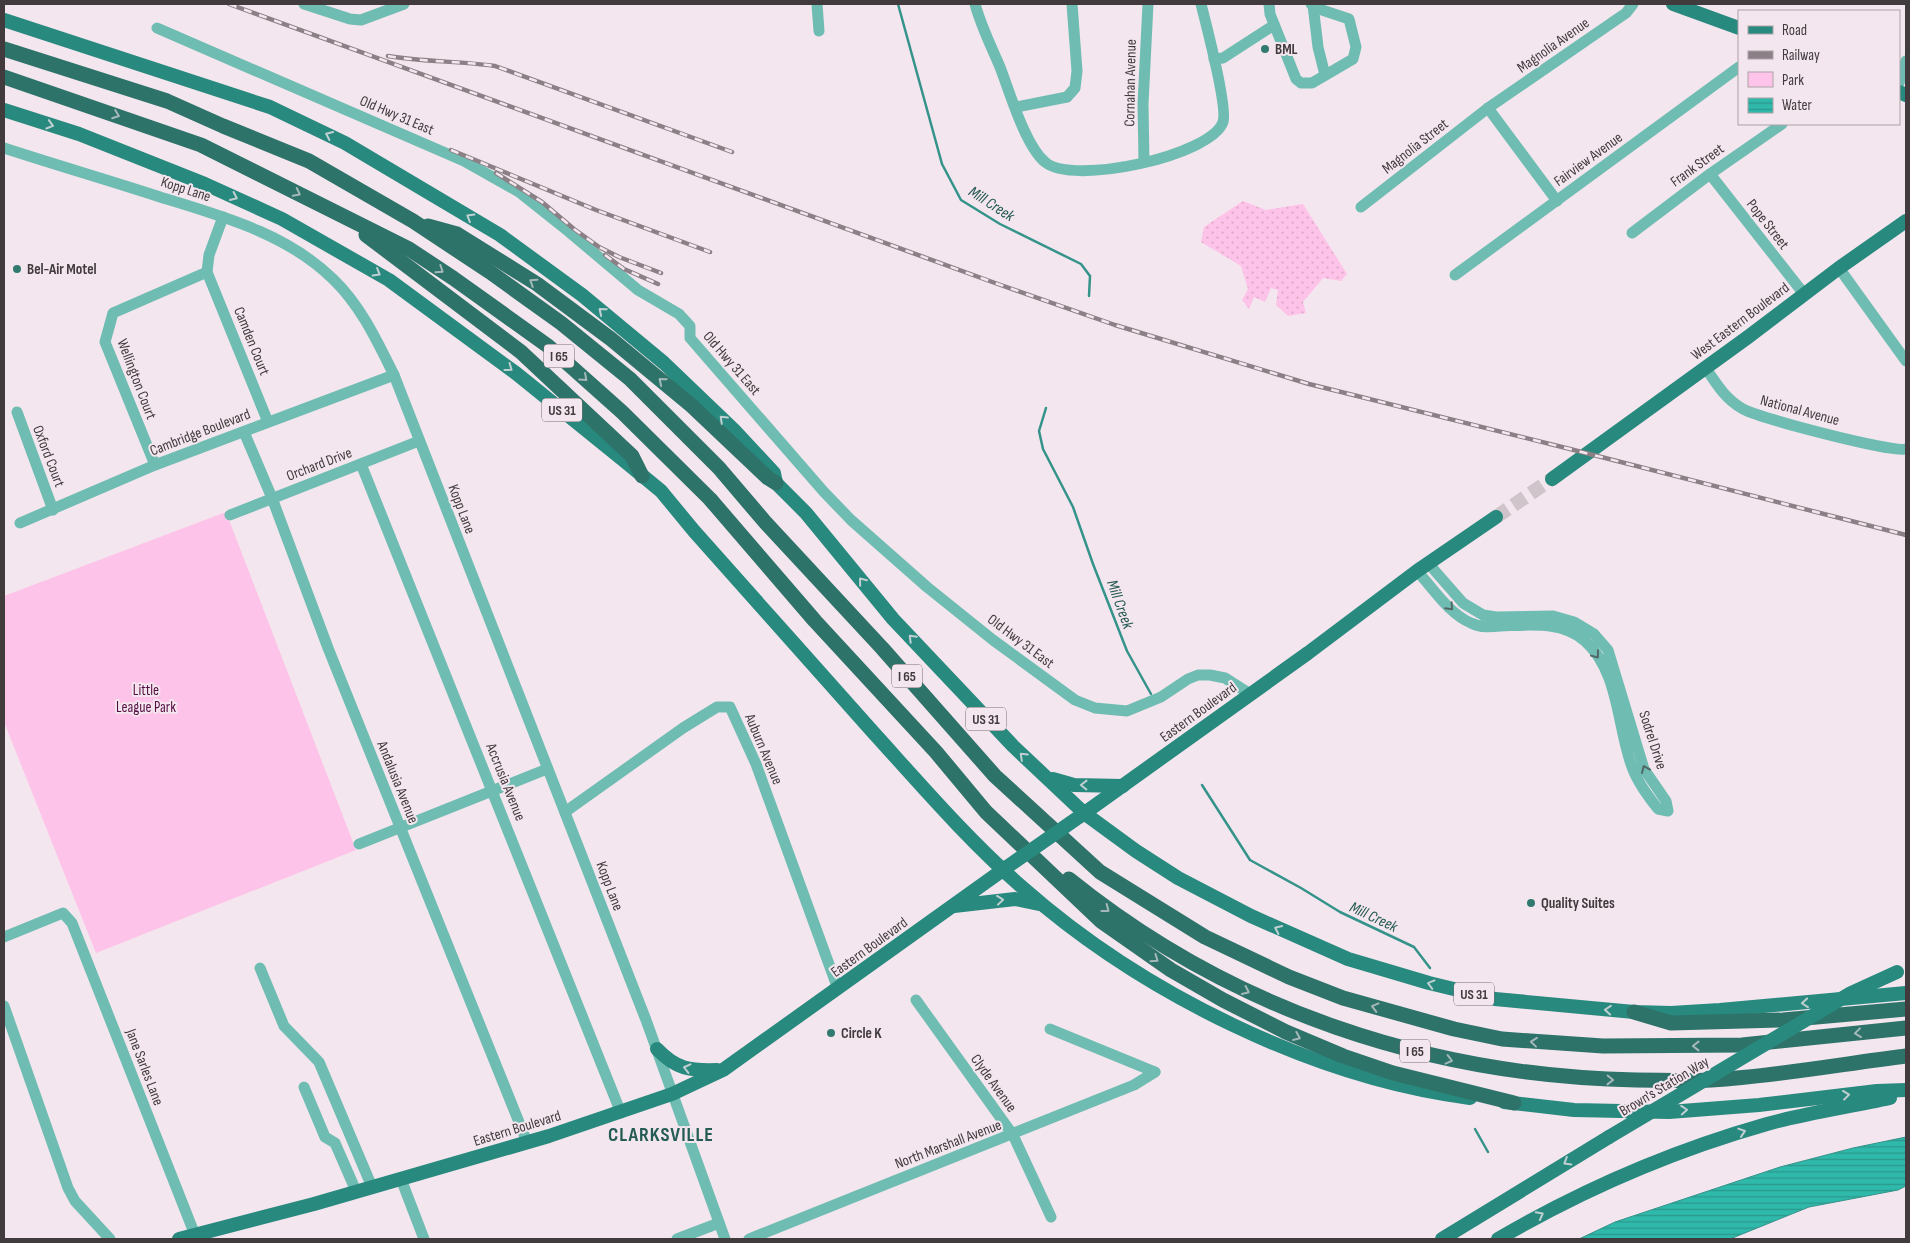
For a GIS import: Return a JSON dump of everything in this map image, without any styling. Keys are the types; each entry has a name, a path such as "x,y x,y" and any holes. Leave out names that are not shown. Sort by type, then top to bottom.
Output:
{"highway":[{"name":"I 65","path":"4,49 167,101 309,161 413,222 490,272 561,323 630,379 719,468 765,522 882,648 995,776 1100,872 1205,937 1288,976 1342,998 1454,1029 1502,1038 1551,1044 1603,1046 1742,1045 1906,1028"},
{"name":"I 65","path":"4,77 201,145 409,249 548,346 615,406 710,498 815,621 936,752 986,812 1108,910 1175,953 1244,990 1311,1018 1373,1040 1459,1062 1536,1074 1589,1079 1712,1080 1906,1056"},
{"path":"334,212 521,352 632,456 642,476"},
{"path":"413,222 457,234 537,284 618,345 692,406 768,478 776,482"},
{"path":"986,812 1101,921 1171,970 1222,1000 1286,1032 1343,1056 1393,1073 1514,1103"},
{"path":"1634,1012 1671,1022 1783,1020 1906,1009"}],"main road":[{"path":"1673,4 1738,28"},
{"name":"US 31","path":"4,20 270,107 345,143 492,230 582,295 664,363 734,430 774,473 776,482 806,513 893,619 926,652 980,713 1045,776 1080,816 1178,878 1251,916 1348,959 1429,983 1495,999 1634,1012 1720,1010 1906,993"},
{"name":"US 31","path":"4,110 79,134 205,184 282,219 381,275 517,374 661,491 700,538 951,818 1047,907 1086,938 1139,974 1209,1013 1268,1040 1328,1063 1390,1082 1445,1094 1574,1110 1669,1112 1759,1106 1877,1091 1906,1092"},
{"name":"West Eastern Boulevard","path":"1552,479 1906,221"},
{"name":"Eastern Boulevard","path":"179,1239 356,1192 621,1113 672,1094 723,1070 1123,786 1308,653 1423,567 1496,517"},
{"path":"1045,776 1074,785 1123,786"},
{"path":"953,906 1015,899 1047,907"},
{"name":"Brown's Station Way","path":"1442,1239 1851,994 1902,971"},
{"path":"657,1049 668,1061 685,1069 703,1071 723,1070"},
{"path":"1498,1239 1584,1193 1630,1172 1684,1152 1767,1124 1906,1092"}],"street":[{"path":"304,4 350,20 361,20 404,4"},
{"path":"817,4 820,31"},
{"path":"975,4 1028,137 1038,155 1045,163 1056,169 1071,172 1110,170 1144,162 1191,147 1211,138 1222,124 1224,116 1214,59 1201,4"},
{"path":"1016,107 1067,97 1075,88 1077,71 1072,4"},
{"name":"Cornahan Avenue","path":"1144,162 1144,94 1148,4"},
{"path":"1269,4 1274,25 1296,79 1301,83 1312,83 1352,60 1356,47 1349,19 1316,8 1312,4"},
{"path":"1312,4 1318,46 1325,75"},
{"name":"Magnolia Avenue","path":"1488,108 1626,13 1633,4"},
{"path":"1214,59 1223,58 1274,25"},
{"name":"Old Hwy 31 East","path":"157,28 464,161 518,192 638,290 679,314 690,326 690,338 824,492 851,520 926,587 993,640 1075,700 1095,708 1127,710 1161,697 1188,679 1198,675 1210,674 1225,678 1250,694"},
{"path":"1900,80 1906,61"},
{"name":"Fairview Avenue","path":"1455,275 1738,68"},
{"path":"1488,108 1557,200"},
{"name":"Magnolia Street","path":"1361,207 1488,108"},
{"name":"Frank Street","path":"1632,233 1710,174 1781,125"},
{"name":"Kopp Lane","path":"4,148 223,217 264,233 311,260 334,279 350,297 365,320 394,375 657,1049 725,1239"},
{"name":"Pope Street","path":"1710,174 1804,294"},
{"path":"207,272 209,255 223,217"},
{"path":"1839,268 1906,361"},
{"name":"Camden Court","path":"207,272 268,422"},
{"name":"Wellington Court","path":"155,465 105,342 113,312 207,272"},
{"name":"National Avenue","path":"1705,367 1723,394 1743,409 1838,437 1891,449 1906,449"},
{"name":"Cambridge Boulevard","path":"20,523 155,465 394,375"},
{"name":"Oxford Court","path":"17,412 53,510"},
{"name":"Andalusia Avenue","path":"244,432 272,498 328,648 526,1142"},
{"name":"Orchard Drive","path":"230,515 419,441"},
{"name":"Accrusia Avenue","path":"361,464 621,1113"},
{"name":"Sodrel Drive","path":"1423,567 1463,603 1483,615 1496,617 1552,616 1574,622 1594,634 1608,650 1644,769 1666,801 1668,811 1658,809 1643,790 1632,767 1608,674 1599,658 1585,641 1572,633 1544,625 1485,627 1472,624 1452,610 1423,567"},
{"name":"Auburn Avenue","path":"565,812 683,728 717,707 730,707 756,764 838,989"},
{"path":"359,844 547,769"},
{"name":"Jane Sarles Lane","path":"4,937 63,913 72,923 195,1235"},
{"path":"260,968 284,1026 319,1062 372,1187"},
{"name":"Clyde Avenue","path":"916,1000 1013,1134 1052,1216"},
{"path":"4,1006 68,1188 75,1201 110,1239"},
{"name":"North Marshall Avenue","path":"749,1239 1134,1086 1155,1072 1050,1029"},
{"path":"304,1087 326,1137 335,1143 356,1192"},
{"path":"401,1179 424,1239"},
{"path":"677,1239 719,1222"}],"green space":[{"path":"1243,201 1266,210 1303,204 1347,274 1341,281 1323,278 1303,302 1306,313 1288,316 1276,305 1278,290 1271,288 1265,302 1254,297 1249,309 1242,300 1248,289 1241,266 1201,242 1204,227"},
{"name":"Little League Park","path":"226,512 356,850 96,953 4,722 4,596"}],"water":[{"path":"1906,1137 1906,1186 1898,1190 1809,1207 1730,1239 1579,1239 1615,1222 1780,1167 1853,1148"}],"waterway":[{"name":"Mill Creek","path":"898,4 942,164 961,200 1000,224 1081,264 1090,276 1089,296"},
{"name":"Mill Creek","path":"1046,408 1039,431 1043,449 1073,507 1127,651 1151,694"},
{"name":"Mill Creek","path":"1202,785 1250,860 1340,912 1414,947 1430,968"},
{"name":"Mill Creek","path":"1475,1129 1488,1152"}],"tunnel":[{"path":"1496,517 1552,479"}],"railway":[{"path":"229,4 1115,325 1309,384 1906,535"},
{"path":"388,56 495,66 732,152"},
{"path":"451,150 596,210 710,252"},
{"path":"496,173 542,202 599,247 661,273"},
{"path":"605,255 624,269 658,284"}],"place":[{"name":"BML","path":"1265,49"},
{"name":"Bel-Air Motel","path":"17,269"},
{"name":"Quality Suites","path":"1531,903"},
{"name":"Circle K","path":"831,1033"}],"district":[{"name":"CLARKSVILLE","path":"661,1134"}]}
